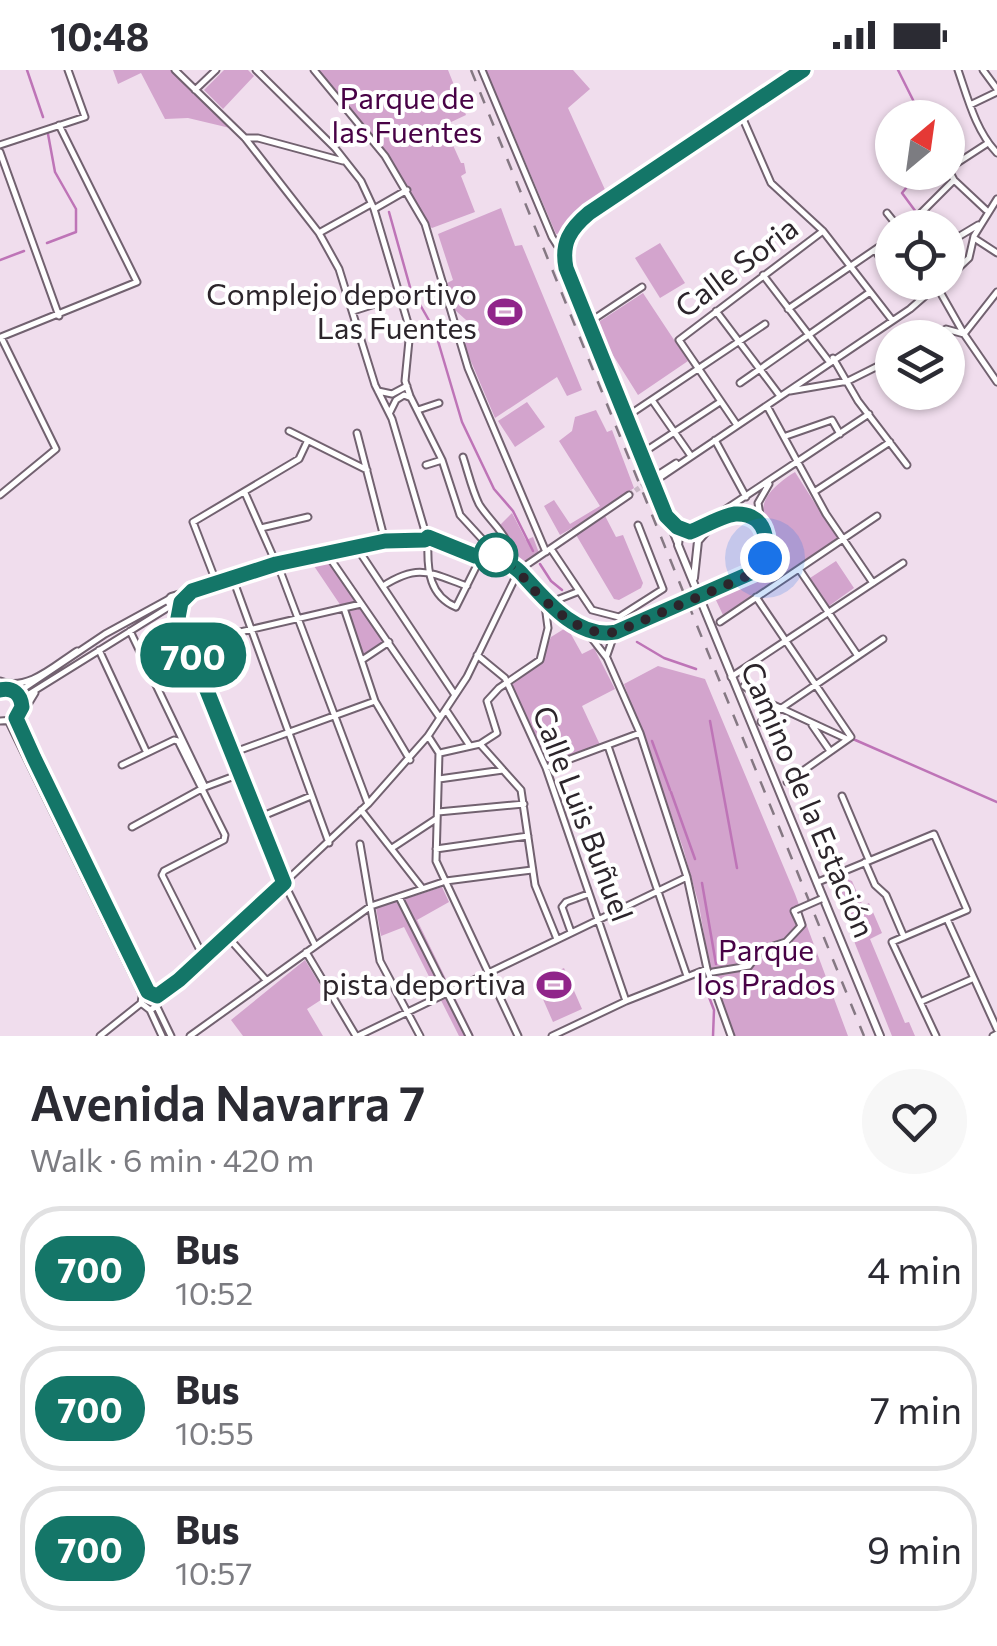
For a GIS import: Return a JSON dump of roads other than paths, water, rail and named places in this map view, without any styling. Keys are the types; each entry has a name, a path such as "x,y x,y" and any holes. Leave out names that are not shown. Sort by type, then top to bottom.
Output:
{"street":[{"path":"59,316 0,148 85,117 68,70"},
{"path":"175,70 245,138 319,233 339,270 378,391 390,412 428,541 427,572 444,602 456,608 479,557"},
{"path":"195,90 216,70"},
{"path":"256,70 332,152 348,163 373,206 410,330 407,386 442,460 460,516 495,557 519,570 547,600 585,630 608,658 640,734 687,877 731,1036"},
{"path":"314,70 408,190 427,230 468,368 549,550 594,612 616,618 663,589 638,525"},
{"path":"482,70 552,237 564,247"},
{"path":"711,524 688,553 678,545 566,268 564,247 570,232 589,213 803,70"},
{"path":"958,70 988,144 997,154"},
{"path":"970,104 997,90 983,70"},
{"path":"740,112 772,183 823,232 892,320 917,300"},
{"path":"0,496 56,453 1,337 137,282 59,125"},
{"path":"245,138 332,152"},
{"path":"965,158 988,144"},
{"path":"319,233 408,190"},
{"path":"922,210 943,190"},
{"path":"965,190 988,211"},
{"path":"965,262 980,224 996,202"},
{"path":"965,233 980,224"},
{"name":"Calle Soria","path":"698,370 679,340 823,232"},
{"path":"974,238 997,253"},
{"path":"788,309 875,251"},
{"path":"763,275 848,381 907,465"},
{"path":"588,323 642,287"},
{"path":"740,384 870,292"},
{"path":"965,333 997,292"},
{"path":"353,311 400,296"},
{"path":"716,312 780,396"},
{"path":"626,417 764,324"},
{"path":"652,482 875,331"},
{"path":"965,335 997,382"},
{"path":"787,391 848,381 875,368"},
{"path":"698,370 737,426"},
{"path":"378,391 392,394 407,386"},
{"path":"390,412 396,400 404,396 411,399"},
{"path":"652,400 691,456"},
{"path":"640,454 720,402"},
{"path":"417,410 439,403"},
{"path":"766,406 814,492 872,583"},
{"path":"691,531 869,414"},
{"path":"786,436 832,420 840,434"},
{"path":"289,431 367,470"},
{"path":"357,433 385,541"},
{"path":"716,440 746,496"},
{"path":"217,584 193,522 298,459 308,442"},
{"path":"814,492 890,442"},
{"path":"463,458 480,505 498,524 513,557 510,566"},
{"path":"426,466 442,460"},
{"path":"656,490 660,476"},
{"path":"585,630 596,634 616,632 745,577 763,561 768,544 758,502 772,480"},
{"path":"244,493 299,618 368,804"},
{"path":"96,1034 150,1001 204,958 368,804 410,760 456,696 519,570 629,494"},
{"path":"365,504 374,501"},
{"path":"678,545 681,534 725,517 742,514 762,527"},
{"path":"666,516 691,531 697,544"},
{"path":"720,622 877,516"},
{"path":"261,528 308,517"},
{"path":"19,696 192,591 232,579 385,541 428,541 479,557 495,557"},
{"name":"Camino de la Estación","path":"693,581 697,544"},
{"name":"Camino de la Estación","path":"678,545 880,1036"},
{"path":"356,548 456,696"},
{"path":"327,554 440,718"},
{"path":"732,677 903,562"},
{"path":"799,569 858,656"},
{"path":"383,586 404,572 427,572 467,586"},
{"path":"232,579 328,842"},
{"path":"547,600 577,592"},
{"path":"756,597 851,736 787,782"},
{"path":"439,753 480,744 498,732 486,703 540,658 548,629 547,600"},
{"path":"1,686 28,682 137,615 174,604"},
{"path":"174,604 284,883 316,944"},
{"path":"188,644 362,604"},
{"path":"344,608 376,701 410,760"},
{"path":"130,630 225,835 224,840 162,875 204,958"},
{"path":"608,658 609,643 616,632"},
{"path":"762,722 883,639"},
{"path":"362,660 389,642"},
{"path":"19,696 88,645"},
{"path":"98,650 148,752"},
{"name":"Calle Luis Buñuel","path":"477,655 505,678 546,768 626,1001"},
{"path":"25,736 24,711 44,684"},
{"path":"1,686 19,696"},
{"path":"744,686 782,709 847,739"},
{"path":"0,721 13,720 21,712 19,696"},
{"path":"232,753 376,701"},
{"path":"446,710 470,746"},
{"path":"13,720 25,736 150,1001 162,1036"},
{"path":"13,720 124,955 171,1036"},
{"path":"811,723 830,751"},
{"path":"546,768 640,734"},
{"path":"428,736 439,753 436,861 518,1036"},
{"path":"122,765 178,741 204,789"},
{"path":"480,744 521,790 535,885 556,938"},
{"path":"608,746 688,976"},
{"path":"439,779 503,770"},
{"path":"132,827 240,774"},
{"path":"258,818 311,796"},
{"path":"842,796 875,885 886,895 904,937"},
{"path":"392,848 438,815 524,804"},
{"path":"361,810 422,888"},
{"path":"818,882 934,834 968,910 892,942 936,1036"},
{"path":"436,849 528,836"},
{"path":"360,844 380,961 420,1036"},
{"path":"190,1036 371,906 446,881 532,870"},
{"path":"306,952 357,1036 687,877"},
{"path":"571,932 562,906 588,894"},
{"path":"399,897 469,1036"},
{"path":"552,1036 688,976 749,966 768,945 786,942 801,926 794,910 802,925 796,910 821,899"},
{"path":"947,919 972,979 978,982 996,1033"},
{"path":"227,936 266,980"},
{"path":"919,1002 972,979"}],"waterway":[{"path":"27,70 43,117"},
{"path":"898,70 913,100"},
{"path":"47,243 76,232 76,209 55,172 48,134"},
{"path":"904,190 902,193 915,210"},
{"path":"389,212 410,287 435,331 462,422 494,489 513,511 533,551"},
{"path":"0,260 24,251"},
{"path":"540,564 562,590"},
{"path":"637,642 664,658 696,669"},
{"path":"710,721 737,868"},
{"path":"853,739 997,802"},
{"path":"652,741 670,790"},
{"path":"671,792 695,859"},
{"path":"702,883 716,964"},
{"path":"704,984 714,1010 713,1036"}],"tunnel":[{"path":"629,495 659,474"}],"railway":[{"path":"471,70 864,1036"}],"place":[{"name":"Complejo deportivo Las Fuentes","path":"505,312"},
{"name":"pista deportiva","path":"554,985"}],"park label":[{"name":"Parque de las Fuentes","path":"407,116"},
{"name":"Parque los Prados","path":"766,968"}]}
